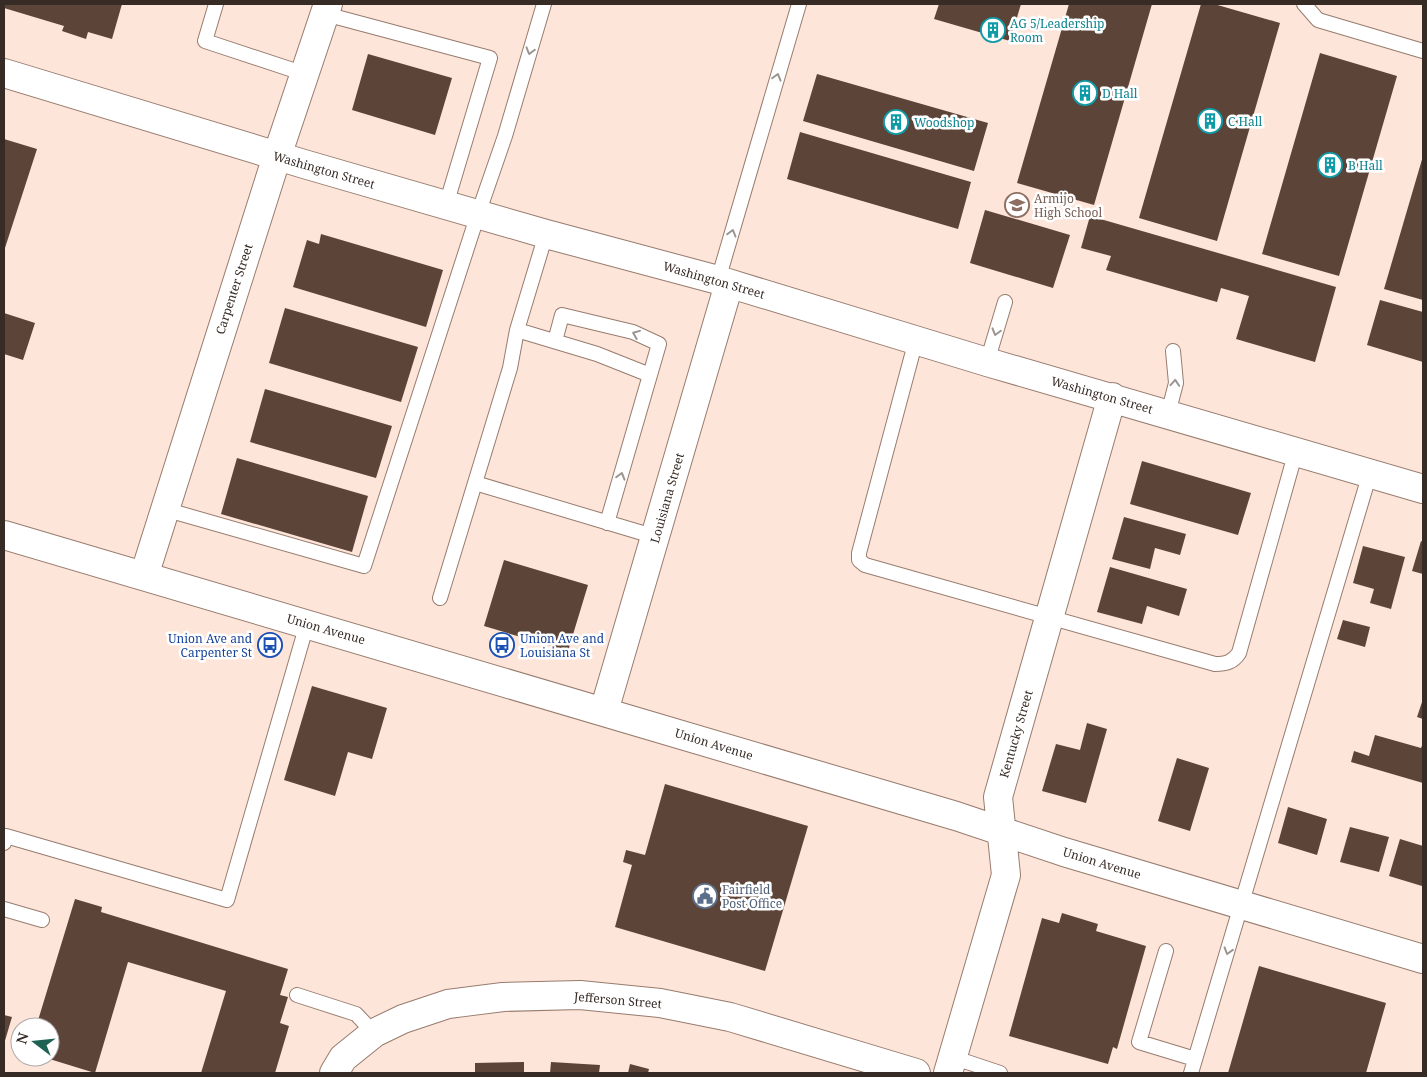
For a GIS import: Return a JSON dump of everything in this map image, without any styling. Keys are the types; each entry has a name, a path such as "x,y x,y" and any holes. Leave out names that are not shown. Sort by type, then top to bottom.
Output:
{"street":[{"name":"Carpenter Street","path":"144,576 277,156 326,9"},
{"name":"Washington Street","path":"4,73 277,156 546,234 724,282 987,362 1423,489"},
{"name":"Louisiana Street","path":"604,711 656,537 724,282"},
{"name":"Kentucky Street","path":"950,1065 1006,875 998,796 1112,398"},
{"name":"Union Avenue","path":"4,535 956,816 1064,852 1423,959"},
{"name":"Jefferson Street","path":"334,1073 343,1058 374,1033 403,1019 448,1004 503,997 580,995 660,1003 730,1017 868,1066 916,1073"}],"lane":[{"path":"216,4 205,41 305,74"},
{"path":"164,509 364,566 505,136 544,4"},
{"path":"724,282 799,4"},
{"path":"1304,4 1318,20 1423,52"},
{"path":"326,9 490,58 446,205"},
{"path":"440,598 510,368 517,330 546,234"},
{"path":"987,362 1005,302"},
{"path":"554,341 562,315 633,332 659,344 607,523"},
{"path":"517,330 597,354 650,375"},
{"path":"916,340 859,553 859,560 865,565 1215,664 1225,664 1235,660 1239,653 1296,451"},
{"path":"1168,414 1176,383 1173,351"},
{"path":"1191,1073 1370,473"},
{"path":"475,483 656,537"},
{"path":"4,844 6,836 227,900 307,624"},
{"path":"4,909 42,920"},
{"path":"1166,951 1139,1042 1196,1059"},
{"path":"297,995 356,1014 374,1033"},
{"path":"950,1065 1000,1073"}],"building":[{"path":"4,4 122,4 112,39 88,32 86,39 62,31 64,26 4,8"},
{"name":"AG 5/Leadership Room","path":"939,4 1021,4 1010,41 934,19"},
{"name":"D Hall","path":"1069,4 1152,4 1094,205 1017,183"},
{"name":"C Hall","path":"1201,4 1214,4 1280,23 1217,241 1139,218"},
{"name":"B Hall","path":"1320,53 1397,76 1339,276 1262,254"},
{"path":"368,54 452,78 435,135 352,110"},
{"name":"Woodshop","path":"817,74 988,123 974,171 803,121"},
{"path":"800,132 971,182 958,229 787,179"},
{"path":"4,139 37,149 4,251"},
{"path":"1423,156 1423,300 1384,289"},
{"path":"985,210 1070,235 1053,288 970,263"},
{"path":"1090,216 1336,287 1315,362 1236,339 1249,296 1221,288 1217,302 1106,270 1111,256 1081,248"},
{"path":"321,234 443,270 426,327 293,287 307,240 319,244"},
{"path":"1380,300 1423,312 1423,362 1367,345"},
{"path":"285,308 418,347 401,402 269,363"},
{"path":"4,313 35,323 23,360 4,354"},
{"path":"265,389 392,426 376,478 250,442"},
{"path":"237,458 368,496 352,552 221,514"},
{"path":"1142,461 1251,493 1238,535 1130,504"},
{"path":"1124,517 1186,534 1180,555 1155,548 1150,569 1112,559"},
{"path":"1421,541 1423,542 1423,574 1412,571"},
{"path":"1363,546 1405,557 1391,609 1370,603 1374,589 1353,583"},
{"path":"504,560 588,585 568,651 484,626"},
{"path":"1110,567 1187,589 1179,616 1147,606 1142,624 1097,612"},
{"path":"1343,620 1370,627 1365,647 1337,639"},
{"path":"312,686 387,708 372,759 348,752 335,796 284,780"},
{"path":"1423,699 1423,719 1417,717"},
{"path":"1087,723 1107,729 1086,803 1042,791 1056,744 1080,750"},
{"path":"1375,735 1421,748 1423,743 1423,783 1351,762 1354,751 1369,756"},
{"path":"1177,758 1209,768 1190,831 1158,821"},
{"name":"Fairfield Post Office","path":"665,784 808,826 765,971 615,927 632,865 623,862 626,850 645,855"},
{"path":"1288,807 1327,819 1317,855 1278,843"},
{"path":"1350,827 1389,837 1379,872 1340,862"},
{"path":"1400,839 1423,846 1422,886 1389,876"},
{"path":"75,899 102,907 101,912 288,969 280,995 288,997 280,1023 289,1026 275,1073 201,1073 226,991 128,962 95,1073 60,1062 60,1017 39,1017"},
{"path":"1062,913 1098,924 1096,931 1146,946 1117,1049 1113,1047 1108,1064 1009,1036 1042,918 1059,923"},
{"path":"1259,966 1386,1003 1366,1073 1228,1073"},
{"path":"4,1015 12,1017 10,1017 4,1044"},
{"path":"524,1062 524,1073 475,1073 475,1063"},
{"path":"551,1062 600,1065 599,1073 550,1073"},
{"path":"630,1064 649,1069 648,1073 628,1073"}],"place":[{"name":"AG 5/Leadership Room","path":"993,30"},
{"name":"D Hall","path":"1085,93"},
{"name":"C Hall","path":"1210,121"},
{"name":"Woodshop","path":"896,122"},
{"name":"B Hall","path":"1330,165"},
{"name":"Armijo High School","path":"1017,205"},
{"name":"Union Ave and Carpenter St","path":"270,645"},
{"name":"Union Ave and Louisiana St","path":"502,645"},
{"name":"Fairfield Post Office","path":"705,896"}]}
